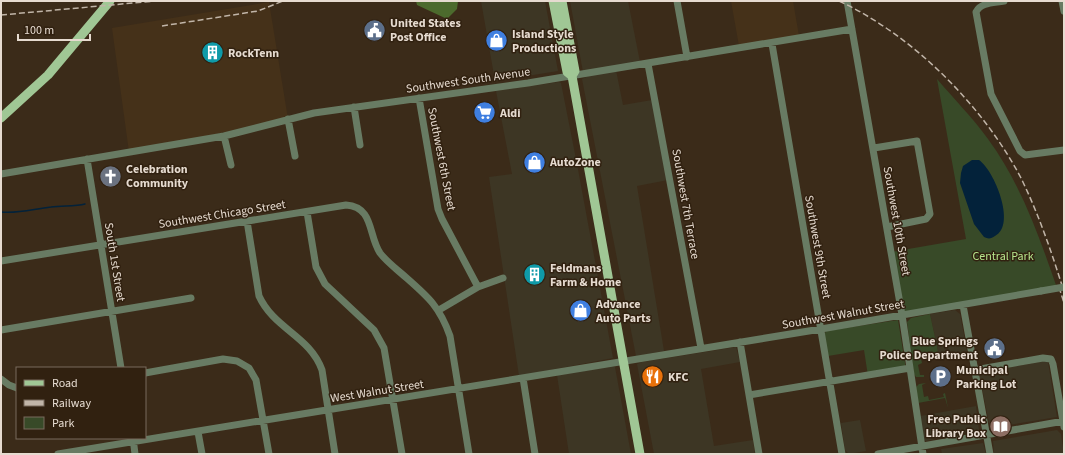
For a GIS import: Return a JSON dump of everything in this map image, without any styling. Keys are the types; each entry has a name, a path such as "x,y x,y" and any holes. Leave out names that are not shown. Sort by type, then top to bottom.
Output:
{"main road":[{"path":"1,118 48,75 110,1"},
{"path":"553,1 567,72 572,76"},
{"path":"562,1 575,71 572,76 640,454"}],"street":[{"path":"677,1 687,57"},
{"name":"Southwest 10th Street","path":"847,1 874,148 902,315 923,454"},
{"path":"1004,1 978,8 976,17 991,94 1020,151 1025,155 1064,150"},
{"path":"1062,1 1064,11"},
{"name":"Southwest South Avenue","path":"1,174 224,136 314,113 572,76 772,44 852,29"},
{"name":"Southwest 9th Street","path":"772,44 842,454"},
{"name":"Southwest 7th Terrace","path":"648,64 701,348"},
{"name":"Southwest 6th Street","path":"419,98 438,209 478,287"},
{"path":"354,107 360,145"},
{"path":"288,119 295,156"},
{"path":"224,136 231,165"},
{"path":"874,148 913,140 917,141 919,145 930,214 929,218 887,227"},
{"name":"South 1st Street","path":"87,159 121,367"},
{"name":"Southwest Chicago Street","path":"1,262 346,205 355,206 363,211 368,219 373,238 380,253 388,262 429,298 439,310"},
{"path":"307,212 318,272 325,284 374,330 380,338 386,356 402,454"},
{"path":"247,221 260,296 264,305 274,319 313,352 322,370 335,454"},
{"path":"469,454 450,336 439,310 478,287 503,278"},
{"name":"Southwest Walnut Street","path":"624,361 821,330 1064,286"},
{"path":"1,330 191,298"},
{"path":"964,305 990,454"},
{"path":"740,342 759,454"},
{"path":"878,454 1064,423 1051,359 1045,358 975,370"},
{"path":"146,373 200,363 230,360 237,361 249,368 256,380 269,454"},
{"name":"West Walnut Street","path":"146,438 198,432 624,361"},
{"path":"749,395 830,383 910,368"},
{"path":"523,378 535,454"},
{"path":"1,379 9,386 16,388"},
{"path":"198,432 202,454"},
{"path":"133,440 135,454"},
{"name":"West Walnut Street","path":"58,454 133,440"}],"shaded area":[{"path":"481,1 545,1 558,71 495,81"},
{"path":"570,1 628,1 640,62 583,72"},
{"path":"731,1 793,1 799,36 739,46"},
{"path":"269,2 288,119 129,152 112,28"},
{"path":"616,70 623,105 652,100 668,180 637,186 664,351 636,356 582,79 588,76"},
{"path":"559,82 561,83 577,164 613,358 519,376 489,177 512,174 496,91"},
{"path":"955,310 960,314 967,351 939,356 930,314"},
{"path":"736,347 740,362 701,369 714,446 753,440 755,454 654,454 637,364"},
{"path":"1046,361 1048,362 1057,417 990,428 979,373"},
{"path":"615,367 631,454 569,454 557,375"},
{"path":"976,406 979,430 926,441 924,440 920,416"},
{"path":"860,420 866,451 849,454 845,450 841,423"},
{"path":"1057,430 1061,434 1064,454 994,454 993,441"},
{"path":"983,443 986,454 942,454 941,449"}],"green space":[{"path":"416,1 458,1 457,9 447,19 417,5"},
{"name":"Central Park","path":"937,79 970,116 1000,156 1020,192 1036,230 1057,288 902,315 891,252 966,239"},
{"path":"930,314 939,356 963,352 964,353 955,357 954,354 921,359 922,363 918,365 920,375 924,375 924,377 916,377 914,374 907,322 911,318"},
{"path":"898,320 906,369 868,376 864,350 828,356 824,335 826,331"},
{"path":"926,383 922,385 924,397 928,396 929,400 944,397 943,394 945,393 948,408 945,398 918,403 916,387 919,384"}],"water":[{"path":"972,160 979,160 991,175 1001,198 1004,210 1004,221 1001,230 991,238 984,237 974,224 960,183 963,166"}],"waterway":[{"path":"1,212 20,212 55,206 85,204"}],"railway":[{"path":"1,15 155,1"},
{"path":"162,26 258,11 283,1"},
{"path":"839,1 894,33 920,53 944,76 987,125 1005,151 1028,192 1045,234 1064,292"},
{"path":"1059,287 1064,303"}],"place":[{"name":"United States Post Office","path":"374,30"},
{"name":"Island Style Productions","path":"497,41"},
{"name":"RockTenn","path":"212,53"},
{"name":"Aldi","path":"485,113"},
{"name":"AutoZone","path":"534,162"},
{"name":"Celebration Community","path":"110,176"},
{"name":"Feldmans Farm & Home","path":"535,275"},
{"name":"Advance Auto Parts","path":"580,311"},
{"name":"Blue Springs Police Department","path":"994,348"},
{"name":"KFC","path":"653,377"},
{"name":"Municipal Parking Lot","path":"941,377"},
{"name":"Free Public Library Box","path":"1001,426"}]}
